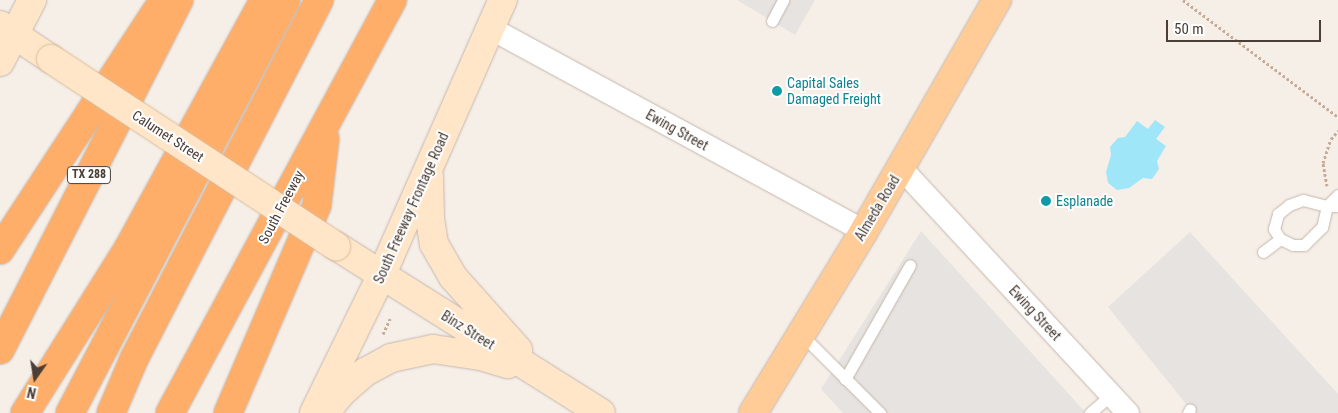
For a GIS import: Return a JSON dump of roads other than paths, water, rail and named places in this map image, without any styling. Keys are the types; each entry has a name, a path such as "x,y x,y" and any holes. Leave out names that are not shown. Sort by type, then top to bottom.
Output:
{"highway":[{"path":"0,250 163,0"},
{"name":"TX 288","path":"0,350 179,0"},
{"path":"25,413 129,247 264,0"},
{"path":"70,413 286,0"},
{"path":"111,413 134,360 319,0"},
{"name":"South Freeway","path":"170,413 392,0"},
{"path":"228,413 317,205 327,122"}],"main road":[{"path":"0,62 7,31 32,0"},
{"name":"South Freeway Frontage Road","path":"314,413 381,276 503,0"},
{"name":"Almeda Road","path":"753,413 864,231 995,1"},
{"name":"Calumet Street","path":"7,31 336,246"},
{"path":"429,167 430,218 434,244 453,277 539,374"},
{"name":"Binz Street","path":"336,246 601,413"},
{"path":"325,413 341,393 365,372 391,358 433,349 481,356 539,374"}],"street":[{"name":"Ewing Street","path":"490,28 864,231"},
{"name":"Ewing Street","path":"901,168 1128,413"}],"lane":[{"path":"772,20 783,0"},
{"path":"1303,200 1334,201 1322,227 1304,245 1293,245 1280,239 1274,229 1278,214 1288,205 1303,200"},
{"path":"1264,252 1280,239"},
{"path":"846,379 910,266"},
{"path":"801,334 880,413"},
{"path":"1090,413 1111,395"}],"water":[{"path":"1155,120 1165,127 1156,139 1166,146 1157,161 1159,169 1152,179 1143,178 1129,188 1117,190 1108,183 1106,172 1111,155 1110,147 1118,138 1125,137 1137,121 1148,129"}],"place":[{"name":"Capital Sales Damaged Freight","path":"777,91"},
{"name":"Esplanade","path":"1046,201"}]}
